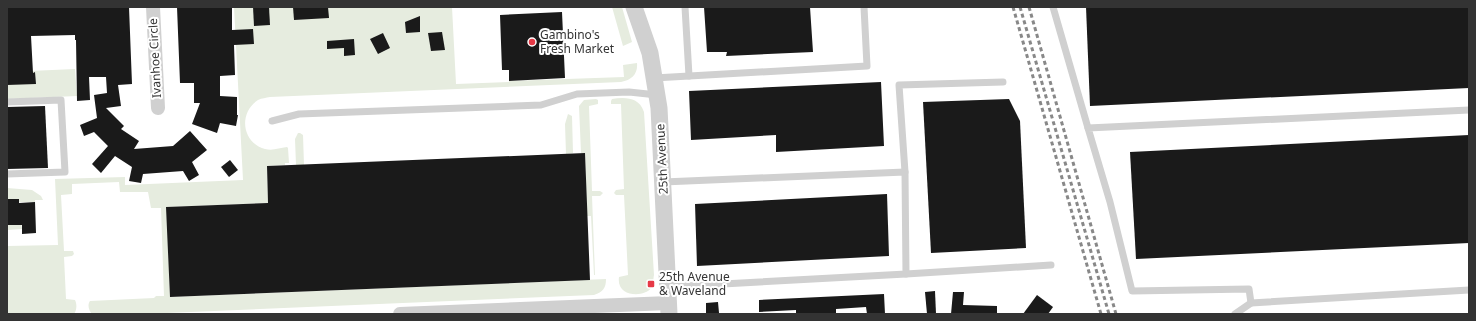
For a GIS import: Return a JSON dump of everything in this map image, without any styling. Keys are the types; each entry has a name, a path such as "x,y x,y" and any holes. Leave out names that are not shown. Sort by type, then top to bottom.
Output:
{"street":[{"name":"Ivanhoe Circle","path":"153,7 158,108"},
{"name":"25th Avenue","path":"634,7 650,53 659,108 669,301"},
{"path":"400,314 669,301"}],"lane":[{"path":"685,7 689,76"},
{"path":"654,78 867,66 864,7"},
{"path":"1053,7 1110,202 1132,291 1249,289 1251,303"},
{"path":"906,274 905,172 899,85 1003,82"},
{"path":"272,121 299,114 541,105 577,94 630,92 657,95"},
{"path":"7,102 61,100 65,172 7,174"},
{"path":"1088,128 1469,110"},
{"path":"663,182 905,172"},
{"path":"669,301 906,274 1051,265"},
{"path":"1235,314 1251,303 1469,290"}],"shaded area":[{"path":"234,7 452,7 456,84 624,77 623,65 637,63 637,67 634,76 621,82 262,98 258,100 247,112 245,127 247,134 251,141 257,146 268,150 287,147 289,163 285,163 285,165 267,166 268,203 167,207 170,297 606,279 603,289 594,295 143,314 92,314 89,308 90,301 154,298 156,296 164,296 161,208 151,208 148,192 120,192 119,182 72,184 72,194 61,195 64,251 73,251 74,254 72,256 64,257 66,299 75,300 76,311 74,314 7,314 7,246 58,245 55,179 125,177 125,185 243,180"},
{"path":"612,7 622,7 632,42 623,46"},
{"path":"75,69 77,96 7,99 7,72"},
{"path":"612,99 631,99 639,103 644,112 654,275 651,288 643,293 637,294 626,292 619,284 619,277 628,275 624,195 616,195 614,193 616,190 624,189 621,104 611,104"},
{"path":"584,100 598,100 598,104 589,106 592,191 600,191 603,193 600,196 592,196 594,275 591,216 587,216 585,153 581,153 579,106"},
{"path":"568,114 572,116 573,153 566,154 565,124"},
{"path":"298,133 303,135 304,165 296,165 295,139"},
{"path":"7,188 32,190 41,196 43,200 35,200 35,202 19,202 19,199 7,199"},
{"path":"21,221 22,229 7,230 7,225 19,225"}],"building":[{"path":"7,7 129,7 132,84 118,85 121,106 106,108 124,126 121,129 139,141 134,149 173,146 190,131 207,150 192,162 199,175 189,181 183,171 143,174 141,183 129,181 132,167 115,156 101,173 92,164 108,146 94,132 84,136 80,125 97,118 94,95 107,93 106,77 89,77 90,100 77,101 75,35 31,36 33,73 35,72 36,84 7,85"},
{"path":"177,7 232,7 232,30 253,29 254,44 234,45 235,75 220,76 220,96 237,97 238,115 236,126 220,123 217,133 192,124 200,103 194,103 194,83 180,83"},
{"path":"253,7 269,7 270,25 254,26"},
{"path":"293,7 328,7 329,18 294,20"},
{"path":"704,7 810,7 813,52 726,56 727,52 707,52"},
{"path":"1086,7 1469,7 1469,88 1090,106"},
{"name":"Gambino's Fresh Market","path":"562,12 565,78 509,81 509,70 502,70 500,15"},
{"path":"420,16 420,32 406,33 405,22"},
{"path":"442,32 445,50 431,51 428,33"},
{"path":"383,33 390,48 378,54 370,39"},
{"path":"354,39 355,55 344,56 344,48 327,49 327,41"},
{"path":"881,82 884,146 776,152 776,135 691,140 689,91"},
{"path":"1009,99 1020,121 1026,248 931,253 923,102"},
{"path":"45,106 48,168 7,169 7,107"},
{"path":"1469,135 1469,243 1136,259 1130,152"},
{"path":"585,153 590,280 170,297 166,207 268,203 267,166"},
{"path":"230,160 238,170 229,177 221,167"},
{"path":"887,194 889,256 697,266 695,204"},
{"path":"7,199 19,199 19,203 35,202 36,233 22,234 22,225 7,225"},
{"path":"935,291 936,314 927,314 925,292"},
{"path":"953,292 964,292 963,305 997,306 997,314 951,314"},
{"path":"884,294 885,314 867,314 866,307 836,309 836,314 796,314 796,310 759,312 759,300"},
{"path":"1037,295 1053,307 1048,314 1023,314"},
{"path":"718,302 719,313 706,314 706,303"}],"railway":[{"path":"1013,7 1101,314"},
{"path":"1020,7 1109,314"},
{"path":"1029,7 1116,314"}],"place":[{"name":"Gambino's Fresh Market","path":"532,42"},
{"name":"25th Avenue & Waveland","path":"651,284"}]}
